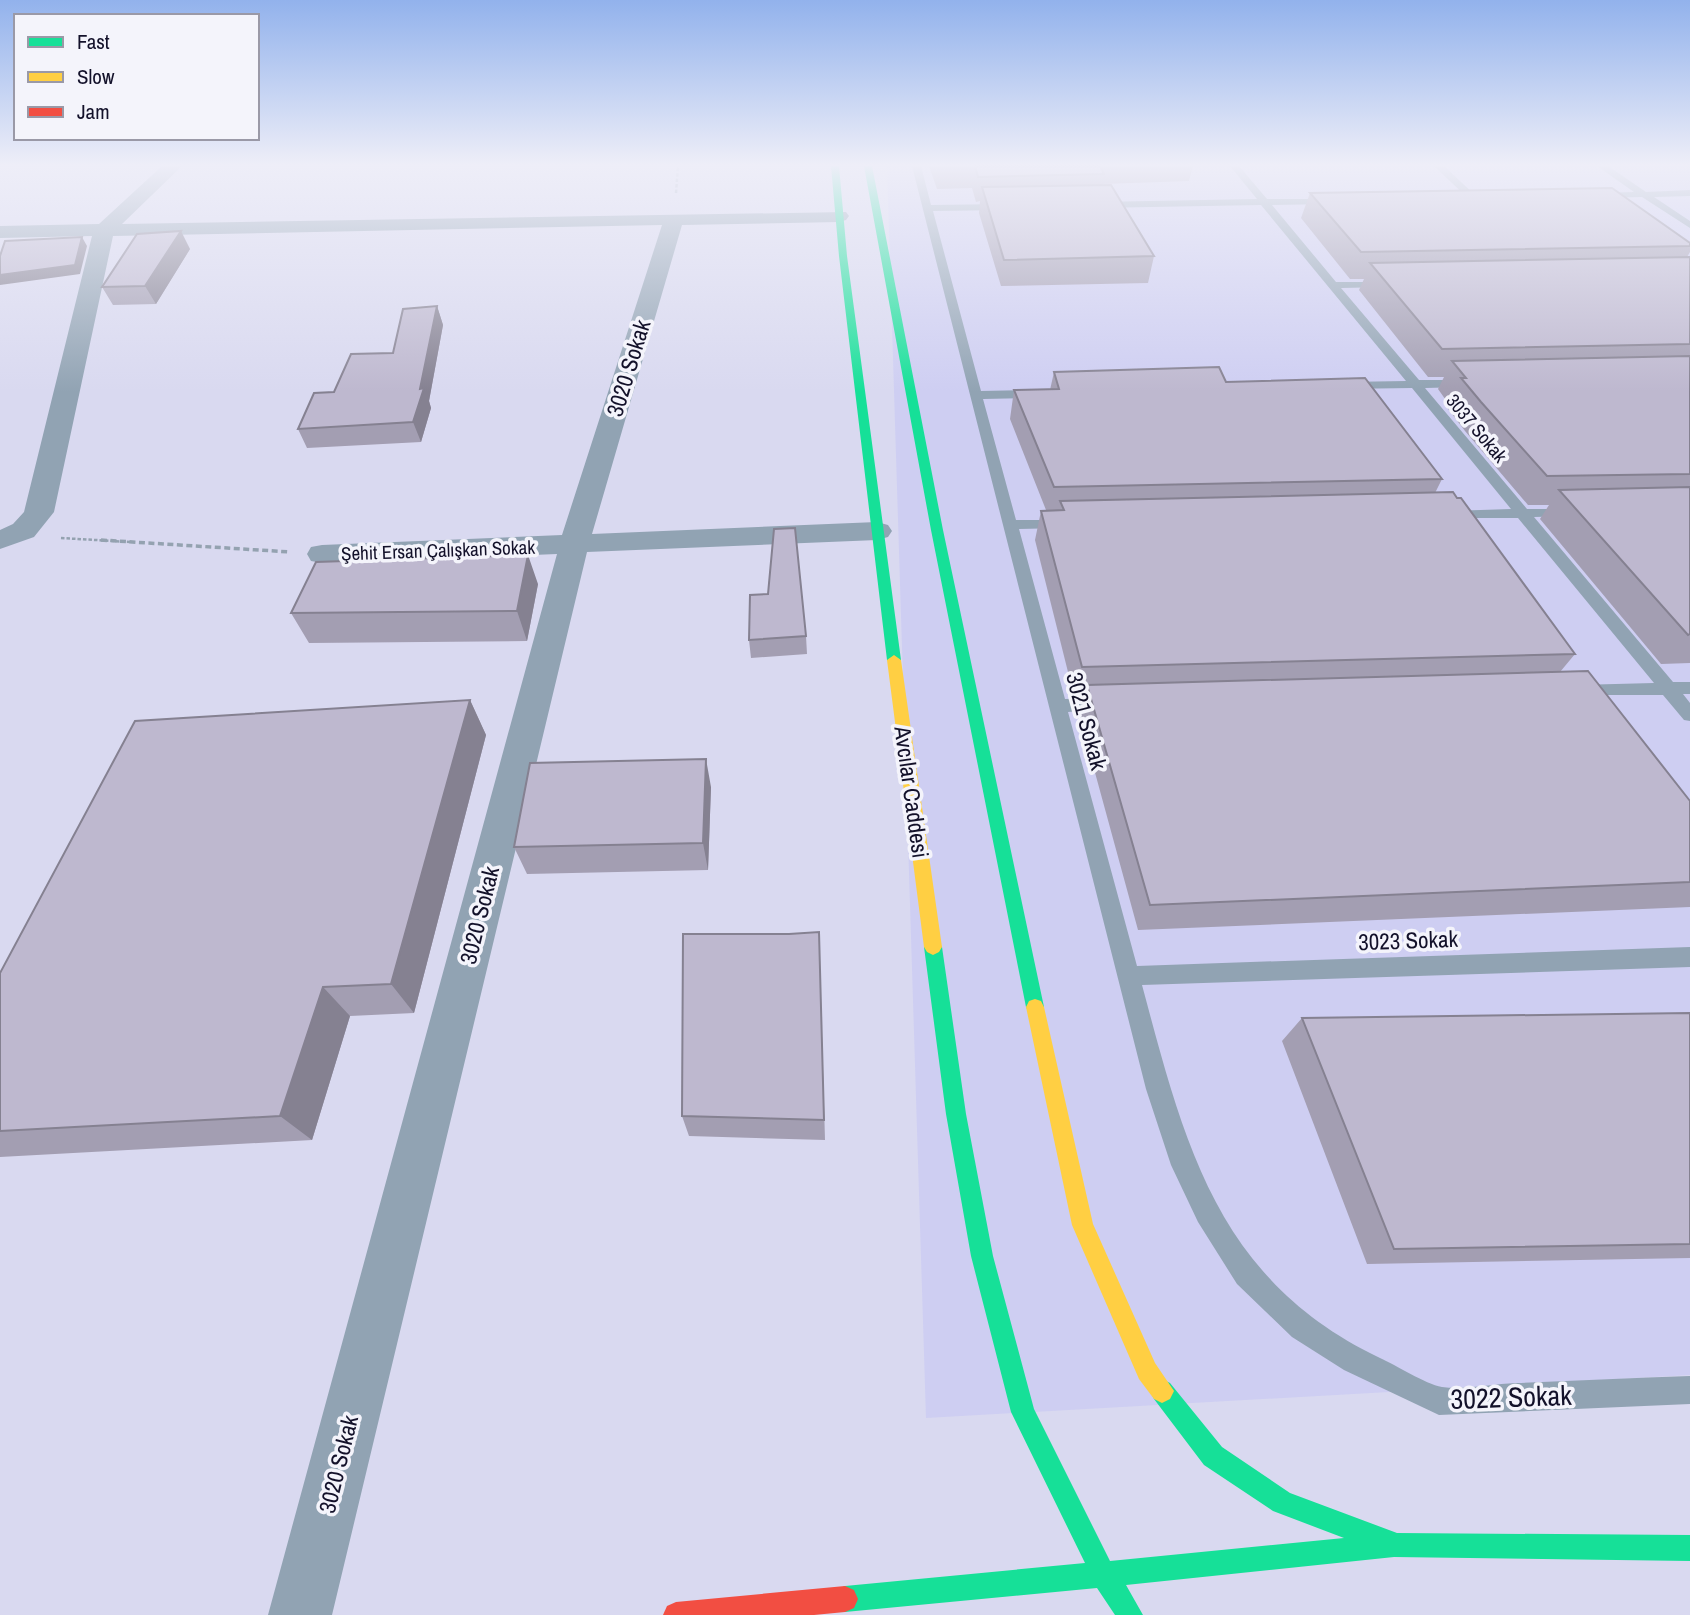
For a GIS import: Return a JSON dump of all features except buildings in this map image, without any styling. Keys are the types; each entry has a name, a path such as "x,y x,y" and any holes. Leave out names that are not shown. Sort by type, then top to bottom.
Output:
{"main road":[{"name":"Avcılar Caddesi","path":"842,241 877,531 956,1114 982,1256 1023,1412 1104,1574 1130,1615"},
{"path":"880,241 937,530 1083,1225 1147,1371 1213,1456 1282,1502 1396,1546"},
{"path":"676,1615 1396,1546 1690,1548"}],"street":[{"path":"8,538 32,526 39,512 101,241"},
{"name":"3020 Sokak","path":"300,1615 574,545 667,241"},
{"name":"Şehit Ersan Çalışkan Sokak","path":"322,554 877,531"}],"lane":[{"name":"3021 Sokak","path":"936,241 1128,975 1180,1156 1207,1213 1246,1275"},
{"name":"3037 Sokak","path":"1296,241 1690,715"},
{"path":"1333,285 1401,284"},
{"path":"1333,386 1484,382"},
{"path":"976,395 1058,393"},
{"path":"1439,515 1592,511"},
{"path":"1010,526 1079,524"},
{"path":"1557,692 1690,688"},
{"path":"1058,706 1127,704"},
{"name":"3023 Sokak","path":"1128,975 1690,957"},
{"name":"3022 Sokak","path":"1246,1275 1302,1327 1354,1360 1439,1401 1690,1390"}],"path":[{"name":"Şehit Ersan Çalışkan Sokak","path":"8,538 322,554"}],"shaded area":[{"path":"889,241 1690,241 1690,1375 926,1418"}],"traffic: fast":[{"path":"842,241 894,660"},
{"path":"882,241 937,530 1035,1007"},
{"path":"933,947 956,1114 982,1256 1023,1412 1104,1575 1130,1615"},
{"path":"1162,1391 1213,1456 1282,1502 1397,1546 1690,1548"},
{"path":"845,1599 1388,1547"}],"traffic: slow":[{"path":"894,660 933,947"},
{"path":"1035,1007 1083,1225 1147,1371 1162,1391"}],"traffic: jam":[{"path":"676,1615 845,1599"}]}
